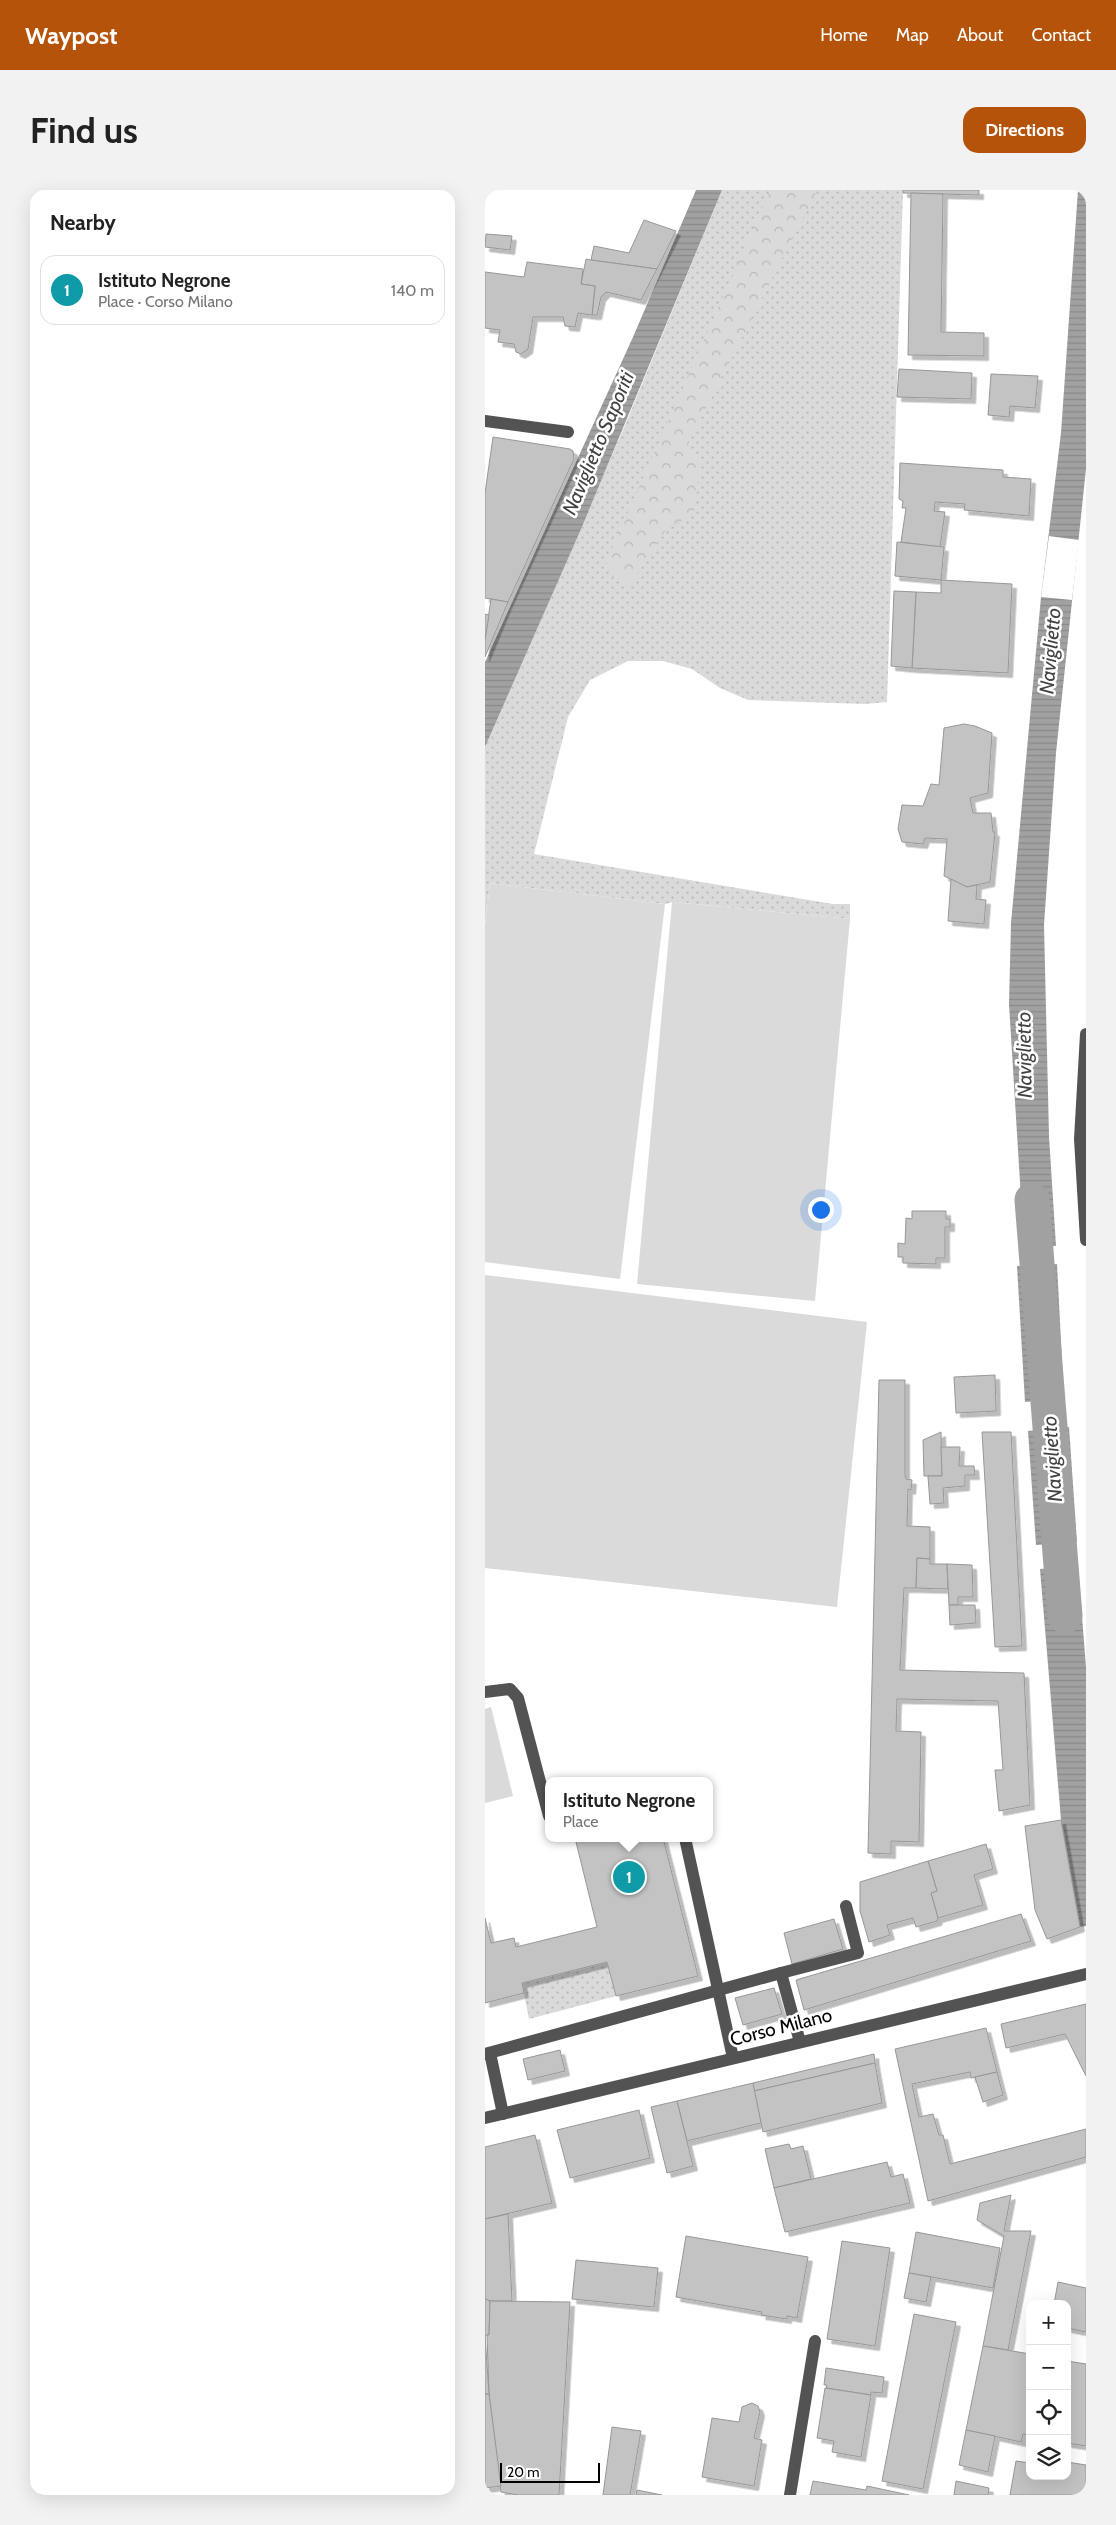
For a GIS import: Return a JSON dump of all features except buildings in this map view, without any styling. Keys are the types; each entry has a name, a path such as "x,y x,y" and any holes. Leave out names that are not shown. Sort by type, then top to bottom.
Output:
{"street":[{"path":"485,422 569,432"},
{"path":"1086,1034 1083,1140 1086,1240"},
{"path":"485,1692 510,1689 518,1698 545,1801"},
{"path":"686,1842 733,2058"},
{"path":"503,2114 487,2053 857,1953 846,1906"},
{"path":"781,1973 800,2042"},
{"name":"Corso Milano","path":"485,2118 1086,1974"},
{"path":"790,2495 815,2341"}],"green space":[{"path":"722,190 903,190 887,702 865,704 748,700 720,688 692,669 663,661 628,661 590,680 568,717 534,854 833,904 850,904 850,919 673,902 665,904 490,883 485,925 485,747 626,423"},
{"path":"770,190 817,190 687,446 701,460 694,513 665,531 629,587 606,562"},
{"path":"490,883 665,904 620,1279 485,1262 485,925"},
{"path":"672,902 850,919 815,1301 637,1284"},
{"path":"485,1275 867,1322 837,1607 485,1568"},
{"path":"491,1707 513,1796 485,1803 485,1709"},
{"path":"607,1962 616,1996 529,2019 522,1983"}],"water":[{"name":"Naviglietto Saporiti","path":"696,190 722,190 581,529 485,747 485,662 633,337"},
{"path":"1078,190 1086,190 1086,469 1056,753 1044,925 1049,1136 1056,1246 1024,1247 1009,1004 1011,923 1041,597 1061,433"},
{"path":"1057,1264 1064,1399 1025,1402 1017,1266"},
{"path":"1069,1427 1077,1542 1036,1545 1028,1431"},
{"path":"1078,1566 1086,1667 1086,1926 1080,1927 1061,1820 1040,1569"}],"pier":[{"path":"1049,536 1079,540 1072,600 1041,597"}],"waterway":[{"name":"Naviglietto","path":"1032,1200 1065,1616"}],"place":[{"name":"Istituto Negrone","path":"629,1877"}]}
